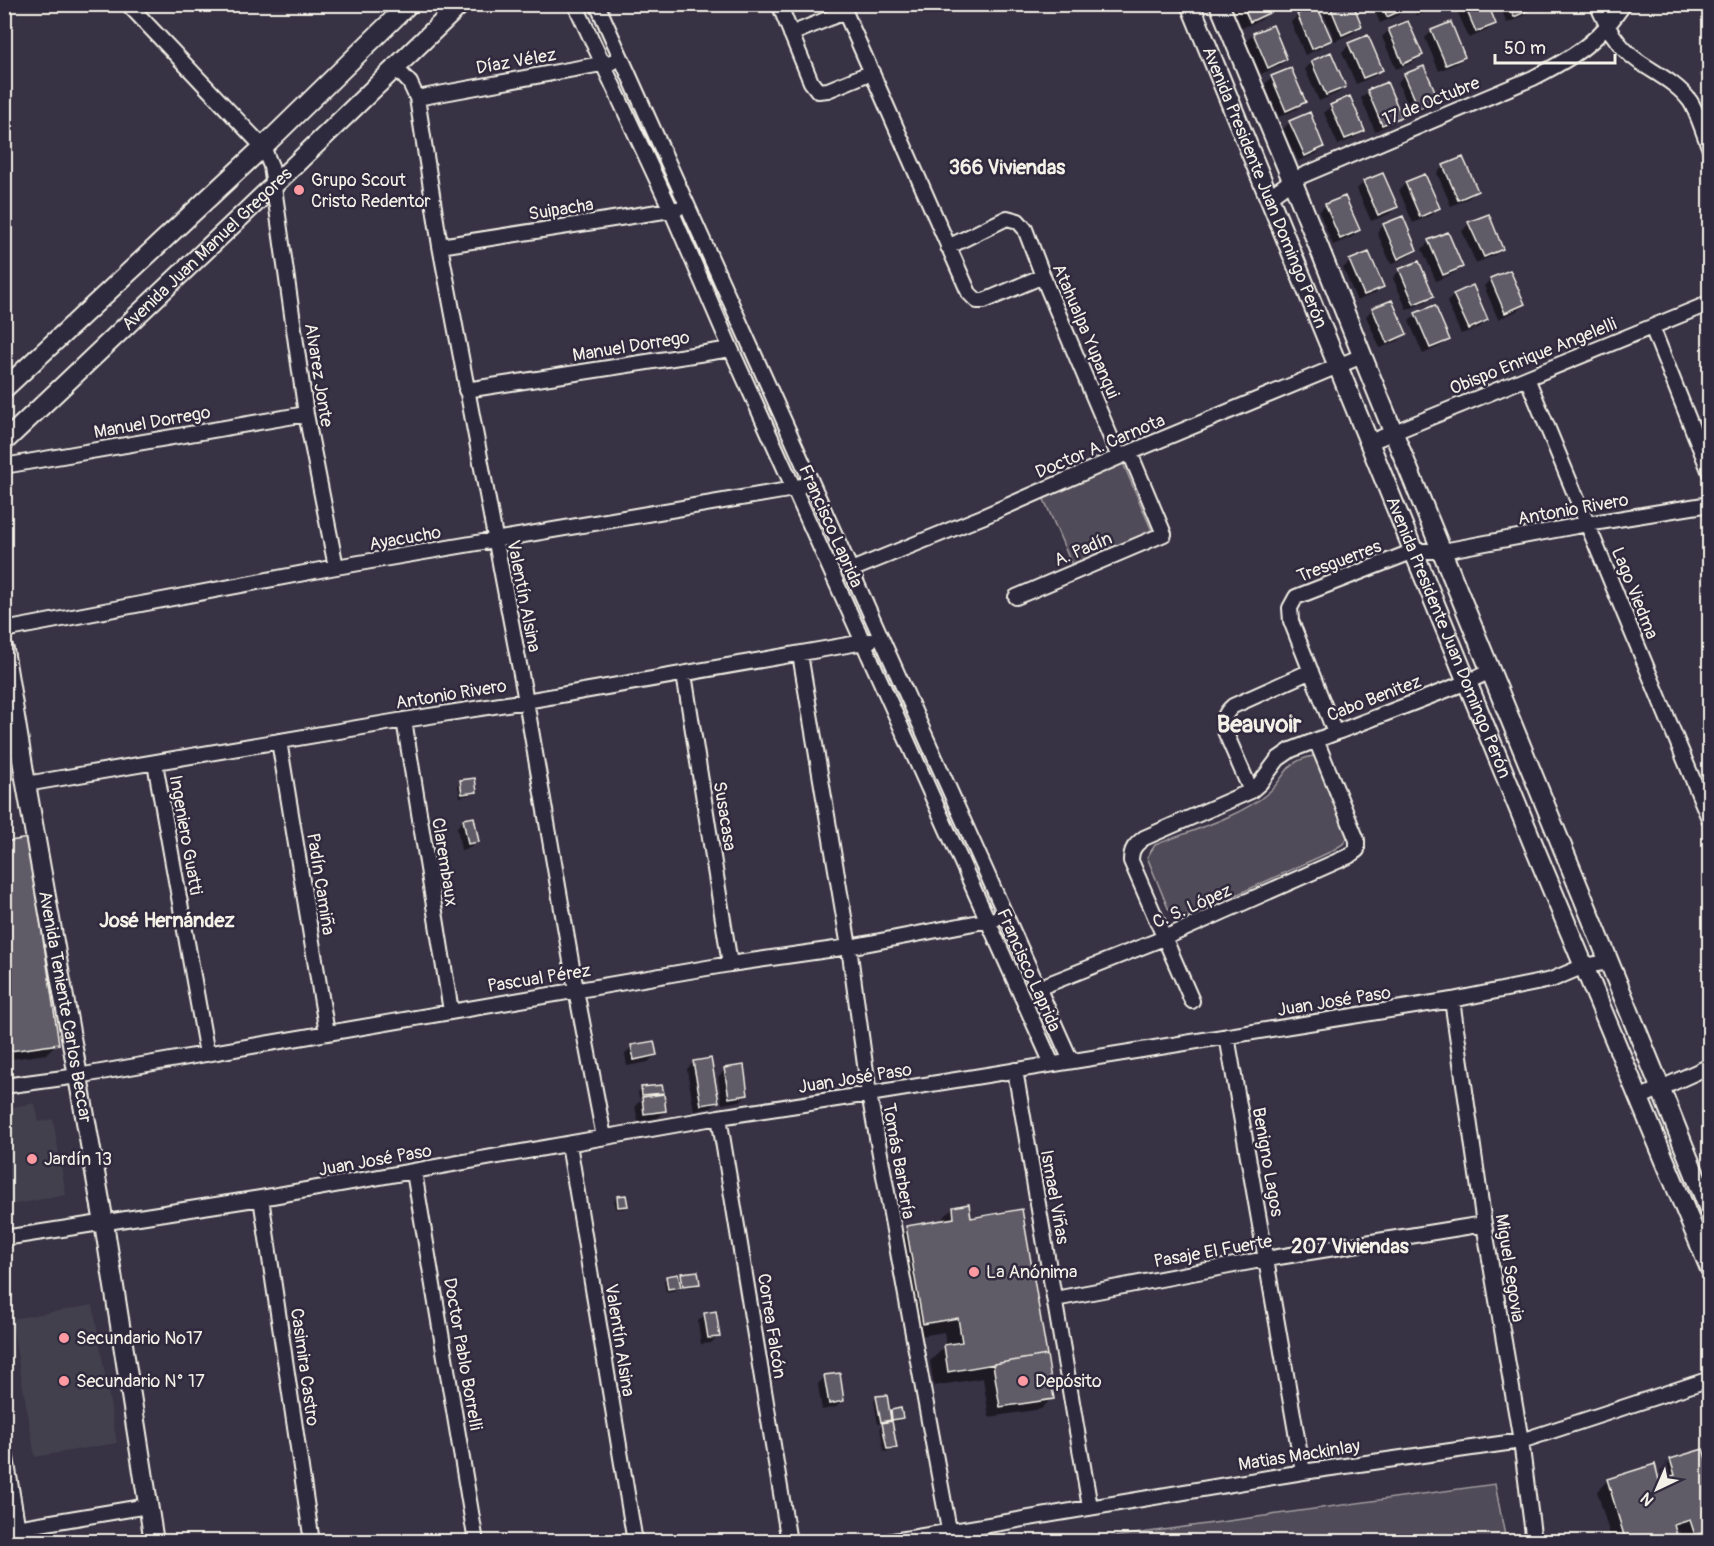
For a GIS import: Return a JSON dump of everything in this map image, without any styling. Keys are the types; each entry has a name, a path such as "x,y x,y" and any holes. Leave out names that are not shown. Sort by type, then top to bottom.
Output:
{"main road":[{"name":"Avenida Juan Manuel Gregores","path":"4,389 263,147 409,4"},
{"name":"Avenida Juan Manuel Gregores","path":"4,442 461,4"},
{"name":"Avenida Presidente Juan Domingo Perón","path":"1190,4 1710,1269"},
{"name":"Avenida Presidente Juan Domingo Perón","path":"1219,4 1710,1212"},
{"name":"Avenida Teniente Carlos Beccar","path":"4,650 104,1223 154,1542"},
{"path":"4,1458 13,1533"}],"street":[{"path":"128,4 263,147"},
{"name":"Francisco Laprida","path":"597,4 1071,1061"},
{"path":"779,4 811,82 818,91 828,90 872,72"},
{"path":"1597,4 1607,27 1616,40 1635,59 1676,86 1690,102 1710,149"},
{"name":"17 de Octubre","path":"1269,197 1292,180 1533,78 1571,57 1607,27 1624,4"},
{"name":"Francisco Laprida","path":"579,6 1052,1064"},
{"path":"792,34 837,15 846,14 948,247 969,293 977,301 984,301 1043,276"},
{"name":"Díaz Vélez","path":"417,98 622,60"},
{"name":"Valentín Alsina","path":"396,68 410,83 417,98 440,246 526,701 604,1137"},
{"name":"Alvarez Jonte","path":"263,147 271,166 306,414 336,567"},
{"name":"Suipacha","path":"440,246 688,207"},
{"name":"Atahualpa Yupanqui","path":"948,247 1007,218 1018,221 1024,229 1124,455 1164,534"},
{"name":"Obispo Enrique Angelelli","path":"1370,442 1710,303"},
{"path":"1652,327 1710,473"},
{"name":"Manuel Dorrego","path":"466,390 731,350"},
{"name":"Doctor A. Carnota","path":"851,570 1362,357"},
{"name":"Lago Viedma","path":"1527,378 1710,822"},
{"name":"Manuel Dorrego","path":"4,466 306,414"},
{"name":"Ayacucho","path":"4,630 336,567 794,489 811,482"},
{"name":"Antonio Rivero","path":"1443,551 1710,504"},
{"name":"A. Padín","path":"1016,597 1164,534"},
{"name":"Tresguerres","path":"1311,671 1291,621 1290,608 1296,597 1414,551 1443,551"},
{"name":"Antonio Rivero","path":"26,784 526,701 882,638"},
{"name":"Tomás Barbería","path":"800,654 849,947 869,1094 949,1530"},
{"path":"1251,791 1224,729 1225,713 1233,706 1311,671 1335,733"},
{"name":"Cabo Benitez","path":"1164,938 1131,861 1131,852 1135,845 1144,838 1251,791 1278,759 1291,750 1491,671"},
{"name":"Susacasa","path":"684,674 730,964"},
{"name":"Clarembaux","path":"404,720 451,1011"},
{"name":"C. S. López","path":"1038,988 1164,938 1349,856 1357,850 1357,840 1316,740"},
{"name":"Padín Camiña","path":"279,741 327,1034"},
{"name":"Ingeniero Guatti","path":"155,763 207,1054"},
{"name":"Pascual Pérez","path":"4,1086 78,1076 730,964 849,947 1006,917"},
{"path":"1164,938 1192,1001"},
{"name":"Juan José Paso","path":"4,1238 261,1198 719,1117 1452,1000 1551,980 1584,966 1609,962"},
{"name":"Miguel Segovia","path":"1452,1000 1484,1224 1521,1441 1534,1542"},
{"name":"Benigno Lagos","path":"1227,1036 1303,1472"},
{"path":"1639,1098 1710,1066"},
{"name":"Ismael Viñas","path":"1015,1070 1090,1507"},
{"name":"Correa Falcón","path":"719,1117 789,1542"},
{"name":"Valentín Alsina","path":"569,1144 635,1542"},
{"name":"Doctor Pablo Borrelli","path":"414,1172 477,1542"},
{"name":"Casimira Castro","path":"261,1198 312,1542"},
{"name":"Pasaje El Fuerte","path":"1055,1299 1266,1259 1484,1224"},
{"name":"Matias Mackinlay","path":"887,1542 1303,1472 1521,1441 1710,1379"},
{"path":"13,1533 148,1506"}],"shaded area":[{"path":"1709,50 1709,81 1698,76"},
{"path":"1123,463 1152,531 1072,565 1043,497"},
{"path":"4,707 14,768 5,770 4,770"},
{"path":"1313,756 1317,760 1348,836 1343,844 1188,917 1182,917 1170,910 1147,857 1155,845 1214,823 1257,802 1274,787 1291,766"},
{"name":"Jardín 13","path":"35,1103 39,1122 53,1119 66,1195 5,1206 5,1108"},
{"name":"Secundario N° 17","path":"93,1305 117,1443 35,1457 11,1319"},
{"path":"1495,1484 1506,1541 1083,1541"}],"building":[{"path":"1242,4 1266,4 1269,13 1250,22"},
{"path":"1329,4 1353,4 1362,26 1342,35"},
{"path":"1382,4 1405,4 1407,8 1387,17"},
{"path":"1421,4 1435,4 1423,10"},
{"path":"1464,4 1488,4 1496,24 1476,32"},
{"path":"1509,4 1532,4 1534,8 1514,17"},
{"path":"1317,6 1332,40 1312,49 1297,14"},
{"path":"1408,21 1423,55 1403,64 1388,29"},
{"path":"1451,22 1465,57 1446,65 1431,30"},
{"path":"1273,25 1287,59 1268,68 1253,33"},
{"path":"1368,35 1383,70 1363,78 1348,43"},
{"path":"1331,52 1346,87 1326,95 1311,61"},
{"path":"1424,66 1439,100 1419,109 1404,74"},
{"path":"1291,68 1306,102 1286,111 1271,76"},
{"path":"1387,82 1402,117 1382,125 1367,90"},
{"path":"1350,96 1365,131 1345,139 1330,105"},
{"path":"1310,112 1324,147 1305,156 1289,121"},
{"path":"1463,157 1478,191 1458,200 1443,165"},
{"path":"1383,173 1398,207 1378,215 1363,181"},
{"path":"1425,174 1440,208 1420,217 1405,182"},
{"path":"1345,196 1360,230 1340,239 1325,204"},
{"path":"1489,214 1503,249 1484,257 1468,222"},
{"path":"1403,216 1417,250 1398,259 1383,224"},
{"path":"1448,232 1463,267 1443,275 1428,240"},
{"path":"1369,252 1384,287 1364,295 1349,260"},
{"path":"1419,261 1434,296 1414,304 1399,269"},
{"path":"1510,270 1525,304 1505,313 1490,278"},
{"path":"1473,285 1488,320 1469,329 1453,294"},
{"path":"1392,300 1407,334 1387,343 1372,308"},
{"path":"1435,305 1450,340 1430,348 1415,313"},
{"path":"475,778 477,792 462,794 460,780"},
{"path":"474,817 479,842 468,844 463,819"},
{"path":"28,838 59,1044 4,1052 4,842"},
{"path":"654,1041 657,1055 634,1060 631,1045"},
{"path":"711,1058 719,1102 701,1105 693,1061"},
{"path":"744,1065 748,1095 729,1098 724,1068"},
{"path":"662,1085 664,1093 642,1095 641,1087"},
{"path":"664,1094 666,1111 644,1114 642,1097"},
{"path":"626,1195 628,1206 618,1207 617,1196"},
{"name":"La Anónima","path":"969,1204 971,1218 1022,1209 1047,1355 948,1372 944,1345 962,1342 958,1318 923,1324 906,1226 954,1218 953,1207"},
{"path":"698,1271 700,1284 683,1286 681,1273"},
{"path":"678,1274 681,1287 668,1289 666,1276"},
{"path":"716,1311 720,1337 708,1338 704,1313"},
{"name":"Depósito","path":"1047,1355 1054,1399 1000,1407 993,1364"},
{"path":"840,1373 844,1401 829,1404 824,1375"},
{"path":"887,1395 891,1420 881,1422 876,1396"},
{"path":"901,1408 903,1418 892,1420 891,1410"},
{"path":"892,1421 897,1448 887,1449 882,1423"},
{"path":"1703,1449 1708,1465 1710,1465 1710,1531 1695,1535 1690,1520 1674,1525 1679,1542 1626,1542 1607,1479 1655,1464 1659,1480 1675,1475 1670,1459"}],"place":[{"name":"Grupo Scout Cristo Redentor","path":"299,190"},
{"name":"Jardín 13","path":"32,1159"},
{"name":"La Anónima","path":"974,1272"},
{"name":"Secundario Nº17","path":"64,1338"},
{"name":"Secundario N° 17","path":"64,1381"},
{"name":"Depósito","path":"1023,1381"}],"district":[{"name":"366 Viviendas","path":"1007,167"},
{"name":"Beauvoir","path":"1259,724"},
{"name":"José Hernández","path":"167,920"},
{"name":"207 Viviendas","path":"1350,1246"}]}
